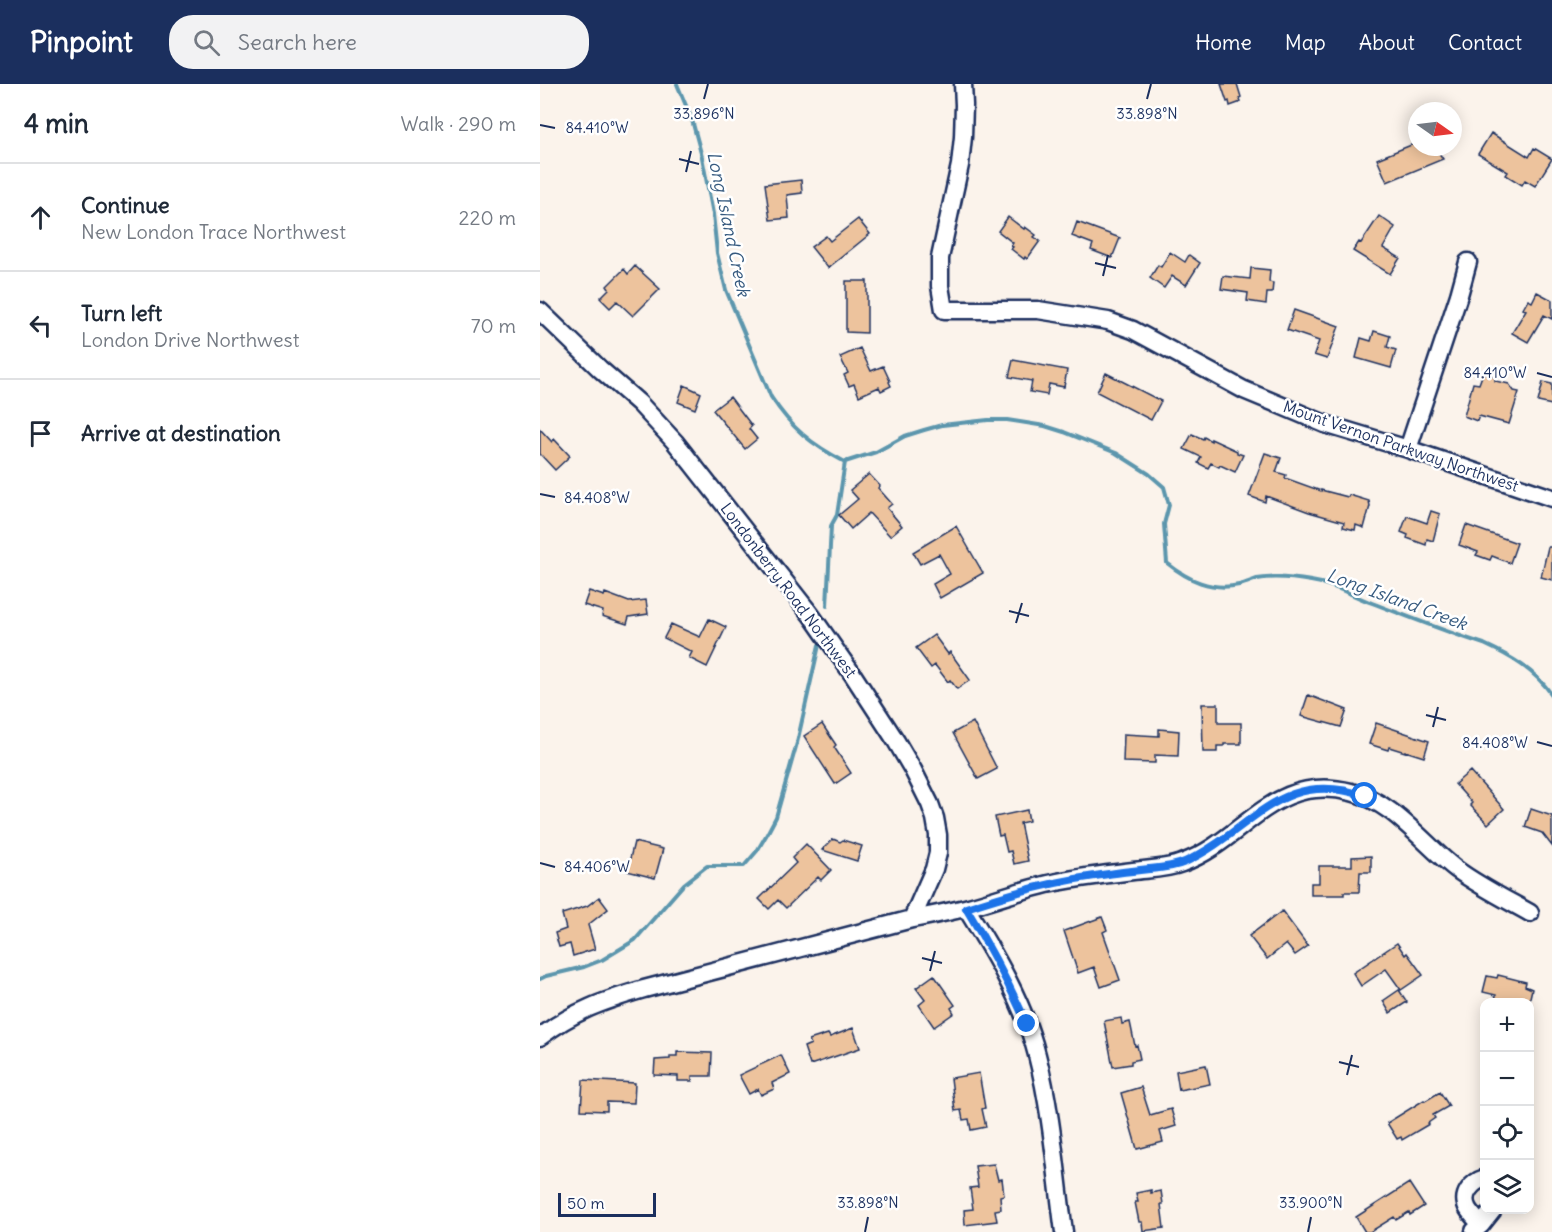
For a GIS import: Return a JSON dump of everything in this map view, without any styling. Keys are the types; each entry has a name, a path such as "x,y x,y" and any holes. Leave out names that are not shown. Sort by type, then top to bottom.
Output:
{"street":[{"name":"Mount Vernon Parkway Northwest","path":"963,84 963,137 960,165 940,258 940,286 944,310 1038,310 1107,321 1133,330 1244,390 1325,424 1408,449 1552,498"},
{"path":"1408,449 1468,262"},
{"name":"Londonberry Road Northwest","path":"540,311 639,403 675,442 811,615 896,741 930,804 938,835 938,853 934,869 912,920"},
{"path":"540,1037 577,1013 602,1002 644,989 966,908 1055,882 1182,863 1206,852 1278,800 1298,792 1323,789 1352,792 1378,802 1456,869 1530,913"},
{"path":"966,908 1008,982 1027,1024 1037,1054 1046,1099 1064,1232"},
{"path":"1480,1180 1474,1182 1466,1195 1467,1208 1477,1228 1489,1214"}],"building":[{"path":"1221,84 1237,84 1241,102 1230,106"},
{"path":"1491,133 1529,157 1534,148 1552,159 1535,186 1525,180 1522,185 1506,175 1508,172 1478,154"},
{"path":"1408,146 1408,156 1441,156 1443,159 1387,182 1377,159"},
{"path":"801,180 802,193 787,195 789,218 770,220 765,184"},
{"path":"1379,216 1395,227 1383,248 1400,258 1390,274 1353,251"},
{"path":"1008,217 1036,235 1034,237 1040,241 1027,259 1011,249 1013,243 998,231"},
{"path":"858,219 870,234 828,268 811,247 826,236 830,241"},
{"path":"1077,222 1120,238 1112,258 1091,250 1093,244 1072,236"},
{"path":"1170,252 1185,262 1189,255 1200,263 1186,285 1172,276 1164,288 1150,278 1158,265 1161,267"},
{"path":"635,266 660,289 633,316 617,301 610,308 600,298 609,289 607,286 624,269 628,274"},
{"path":"1251,268 1270,270 1269,282 1273,283 1272,293 1267,293 1266,304 1247,301 1248,293 1221,289 1223,276 1250,279"},
{"path":"846,281 867,281 867,333 846,332"},
{"path":"1537,292 1552,300 1552,319 1544,315 1528,342 1512,333 1526,310 1523,309 1528,300 1532,302"},
{"path":"1294,310 1339,326 1327,359 1314,355 1319,341 1287,330"},
{"path":"1374,331 1390,336 1387,347 1396,350 1391,368 1356,358 1361,338 1371,341"},
{"path":"860,348 871,371 883,366 891,386 881,391 879,387 859,396 854,384 849,386 844,375 848,373 840,357"},
{"path":"1013,360 1067,370 1064,387 1049,384 1047,395 1030,392 1032,381 1009,377"},
{"path":"1106,373 1161,401 1151,420 1097,392"},
{"path":"1483,373 1495,377 1495,381 1509,384 1514,391 1519,392 1509,424 1479,416 1477,421 1464,416 1473,383 1479,384"},
{"path":"1543,382 1552,384 1552,405 1538,402"},
{"path":"684,385 701,393 695,409 678,402"},
{"path":"730,397 752,426 749,429 757,439 745,449 713,410"},
{"path":"540,429 552,442 554,439 570,456 555,470 540,454"},
{"path":"1192,434 1203,439 1204,437 1211,441 1211,439 1243,455 1235,472 1220,465 1219,467 1211,463 1208,468 1198,463 1201,457 1184,449"},
{"path":"1265,453 1281,458 1276,472 1286,475 1285,478 1321,491 1369,501 1370,506 1364,528 1356,525 1355,530 1343,527 1344,522 1266,496 1265,502 1249,496"},
{"path":"869,474 892,504 887,508 902,526 890,536 869,513 851,529 839,515 858,499 850,490"},
{"path":"1431,511 1440,514 1433,541 1427,539 1426,545 1407,538 1408,535 1401,532 1407,516 1427,523"},
{"path":"1466,525 1517,543 1510,563 1492,556 1490,560 1476,555 1478,552 1459,545"},
{"path":"956,526 983,573 940,598 933,584 950,574 939,554 920,564 913,552"},
{"path":"1548,547 1552,547 1552,580 1541,577"},
{"path":"589,591 604,596 605,593 629,602 646,600 648,614 629,617 627,624 602,616 603,611 584,605"},
{"path":"709,619 726,627 707,667 689,658 692,652 664,638 671,624 700,637"},
{"path":"934,635 948,654 950,652 970,680 957,689 950,680 948,682 935,665 931,668 916,648"},
{"path":"1308,695 1347,710 1341,727 1301,716"},
{"path":"1202,704 1218,704 1218,723 1241,723 1241,744 1224,744 1224,746 1217,746 1217,752 1203,752"},
{"path":"973,722 997,769 978,779 953,733"},
{"path":"1376,723 1429,741 1424,757 1369,744"},
{"path":"822,724 851,773 835,784 804,736"},
{"path":"1159,729 1179,731 1178,756 1155,755 1155,763 1123,762 1124,734 1159,736"},
{"path":"1470,771 1504,809 1488,824 1455,784"},
{"path":"1531,809 1552,816 1552,846 1542,833 1525,827"},
{"path":"1027,810 1029,821 1020,823 1028,861 1014,864 1011,851 1007,852 1003,835 999,836 995,817"},
{"path":"833,839 862,846 857,861 822,850"},
{"path":"634,842 663,849 655,878 627,871"},
{"path":"806,844 831,870 821,880 818,877 786,908 778,900 769,909 759,899 796,863 792,858"},
{"path":"1371,856 1371,872 1360,872 1359,892 1344,892 1344,895 1311,895 1311,883 1319,883 1319,866 1352,866 1352,857"},
{"path":"599,897 608,909 588,925 595,949 573,956 570,944 559,947 555,933 566,929 562,914 587,906"},
{"path":"1282,911 1308,946 1295,955 1286,944 1267,959 1249,936"},
{"path":"1102,917 1107,930 1103,932 1120,980 1101,987 1094,967 1078,973 1064,931"},
{"path":"1397,943 1423,975 1401,990 1386,969 1361,986 1353,973"},
{"path":"934,975 955,1005 951,1008 954,1013 934,1027 919,1005 925,1000 916,988"},
{"path":"1498,975 1526,982 1525,986 1532,989 1530,998 1496,998 1496,995 1483,992 1487,976 1497,978"},
{"path":"1399,990 1407,1002 1390,1013 1383,1001"},
{"path":"1121,1018 1122,1024 1130,1022 1140,1059 1131,1061 1131,1064 1113,1067 1104,1021"},
{"path":"853,1028 860,1048 810,1065 804,1047 811,1044 809,1040 828,1034 830,1037"},
{"path":"677,1052 712,1053 711,1076 692,1076 692,1081 678,1081 678,1076 654,1075 655,1060 670,1059 670,1056 677,1056"},
{"path":"781,1055 790,1074 772,1083 774,1089 761,1095 758,1089 749,1094 739,1075"},
{"path":"1206,1065 1210,1084 1179,1090 1176,1071"},
{"path":"979,1073 986,1127 971,1130 969,1119 963,1120 961,1110 955,1111 951,1078"},
{"path":"583,1080 635,1083 634,1103 607,1102 607,1111 581,1110"},
{"path":"1141,1087 1150,1115 1171,1109 1176,1126 1160,1131 1163,1142 1137,1149 1121,1093"},
{"path":"1440,1092 1449,1106 1433,1115 1435,1118 1429,1124 1402,1140 1401,1137 1397,1139 1387,1123"},
{"path":"994,1164 998,1180 1002,1179 1004,1195 1000,1196 1001,1209 995,1210 997,1221 965,1225 964,1210 973,1209 970,1188 978,1187 975,1166"},
{"path":"1409,1183 1424,1206 1410,1215 1409,1212 1396,1220 1394,1217 1370,1232 1365,1232 1356,1217"},
{"path":"1151,1190 1151,1193 1161,1191 1164,1228 1143,1231 1135,1202 1138,1202 1136,1193"}],"waterway":[{"name":"Long Island Creek","path":"677,84 692,120 702,157 713,214 717,253 726,290 771,397 795,427 822,449 845,462 876,452 905,436 942,425 988,420 1007,420 1045,426 1064,432 1116,453 1149,474 1164,487 1169,505 1164,524 1167,563 1192,579 1200,583 1219,586 1239,585 1257,579 1270,578 1319,582 1484,644 1530,671 1552,695"},
{"path":"827,606 831,526 837,515 845,462"},
{"path":"540,979 602,960 635,940 684,884 707,866 744,866 757,851 776,817 797,743 819,645"}],"route":[{"path":"1027,1024 1008,982 966,908 1055,882 1182,863 1206,852 1278,800 1298,792 1337,789 1365,796"}]}
